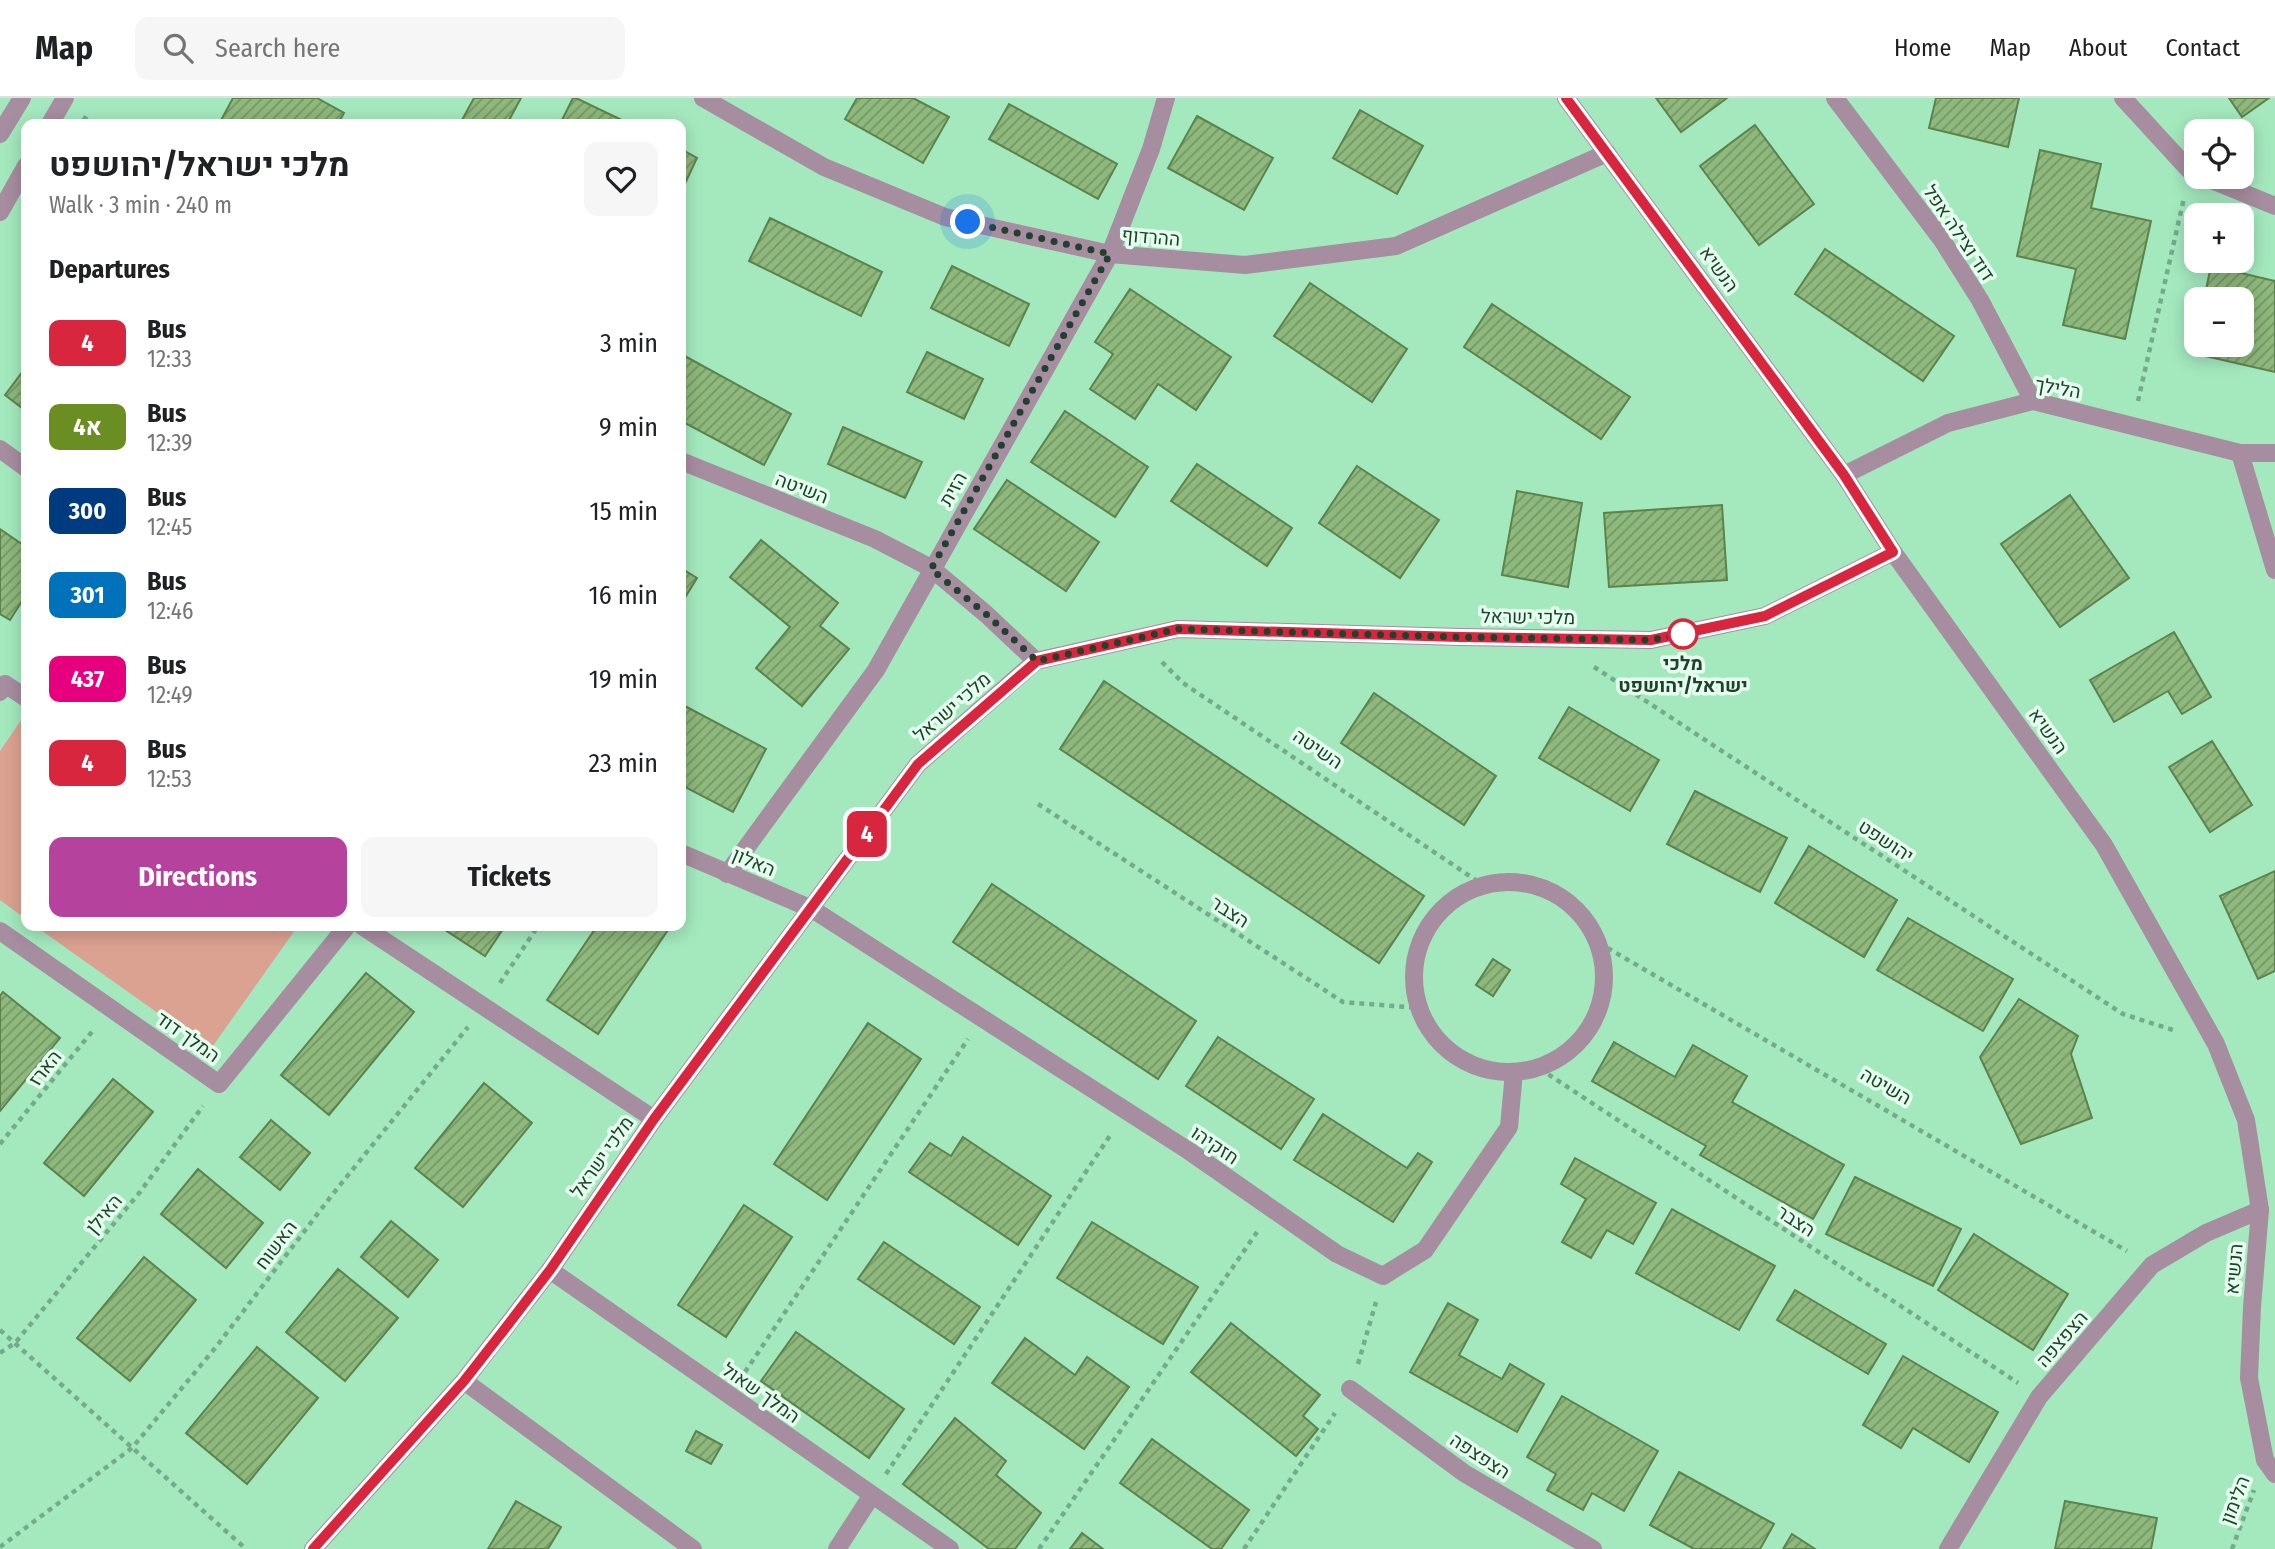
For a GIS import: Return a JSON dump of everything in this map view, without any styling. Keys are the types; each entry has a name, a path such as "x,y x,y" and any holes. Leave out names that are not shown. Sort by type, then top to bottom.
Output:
{"street":[{"path":"0,134 22,98"},
{"path":"53,119 65,98"},
{"name":"ההרדוף","path":"703,98 824,167 944,217 1110,254 1245,265 1396,246 1607,153"},
{"name":"הזית","path":"727,874 876,670 1110,254 1151,149 1166,98"},
{"name":"הנשיא","path":"1566,98 1844,475 1893,552 2104,845 2216,1044 2246,1120 2260,1210 2249,1378 2270,1467"},
{"name":"דוד וצילה אפל","path":"1835,98 1942,240 1980,300 2033,401"},
{"path":"2123,98 2184,161"},
{"path":"0,212 21,175"},
{"path":"2234,189 2275,206"},
{"name":"הלילך","path":"1844,475 1948,423 2033,401 2240,453 2275,453"},
{"path":"0,449 21,464"},
{"path":"2240,453 2275,570"},
{"name":"השיטה","path":"686,463 875,539 931,569 1037,661"},
{"name":"מלכי ישראל","path":"313,1549 464,1381 550,1270 654,1119 918,764 1037,661 1178,629 1651,640 1765,616 1893,552"},
{"path":"0,692 5,684 21,695"},
{"name":"האלון","path":"686,855 812,909"},
{"path":"1518,881 1552,891 1580,912 1599,943 1605,974 1601,1004 1587,1032 1566,1054 1538,1068 1514,1072 1484,1069 1456,1056 1434,1035 1419,1008 1414,978 1418,947 1433,919 1456,897 1483,884 1518,881"},
{"name":"חזקיהו","path":"812,909 1126,1111 1337,1254 1383,1276"},
{"name":"המלך דוד","path":"0,931 219,1084 343,931"},
{"path":"370,931 654,1119"},
{"path":"1383,1276 1425,1250 1509,1127 1514,1072"},
{"name":"הצפצפה","path":"1948,1549 2039,1397 2152,1265 2206,1233 2260,1210"},
{"name":"המלך שאול","path":"550,1270 950,1549"},
{"path":"464,1381 693,1549"},
{"name":"הצפצפה","path":"1350,1389 1464,1473 1593,1549"},
{"path":"837,1549 872,1495"}],"path":[{"path":"2133,426 2193,189"},
{"name":"השיטה","path":"1139,638 1183,683 1483,884"},
{"name":"יהושפט","path":"1552,639 2123,1014 2216,1044"},
{"name":"הצבר","path":"1038,804 1343,1002 1419,1008"},
{"name":"האשוח","path":"0,1547 132,1448 485,1006 535,931"},
{"name":"השיטה","path":"1599,943 2152,1265"},
{"name":"הארז","path":"0,1144 111,1009"},
{"path":"729,1396 982,1018"},
{"name":"הצבר","path":"1538,1068 2039,1397"},
{"name":"האילן","path":"0,1353 15,1343 140,1192 219,1084"},
{"path":"872,1495 1126,1111"},
{"path":"1039,1549 1273,1209"},
{"path":"1244,1549 1350,1389 1383,1276"},
{"path":"0,1330 246,1549"},
{"name":"הלימון","path":"2232,1549 2270,1467"}],"shaded area":[{"path":"21,720 21,915 0,900 0,751"},
{"path":"42,931 294,931 210,1050"}],"building":[{"path":"233,98 317,98 344,113 341,119 222,119"},
{"path":"474,98 521,98 510,119 463,119"},
{"path":"573,98 576,98 620,119 562,119"},
{"path":"857,98 913,98 949,117 923,163 845,119"},
{"path":"1656,98 1727,98 1681,132"},
{"path":"1936,98 2019,98 2008,147 1929,128"},
{"path":"2229,98 2269,98 2242,117"},
{"path":"1009,104 1117,164 1098,199 989,139"},
{"path":"1360,110 1423,146 1397,194 1333,158"},
{"path":"1197,116 1273,158 1244,210 1168,168"},
{"path":"1755,125 1814,204 1759,245 1700,166"},
{"path":"2040,150 2101,164 2091,208 2151,221 2125,339 2063,325 2076,269 2017,256"},
{"path":"686,152 697,158 686,181"},
{"path":"770,218 882,272 861,316 749,261"},
{"path":"1825,249 1954,336 1923,381 1795,294"},
{"path":"952,266 1029,304 1009,346 931,308"},
{"path":"2210,273 2241,273 2275,281 2275,372 2209,357 2254,357 2254,287 2207,287"},
{"path":"1310,283 1407,349 1372,402 1274,336"},
{"path":"1130,289 1231,357 1196,410 1158,384 1135,419 1090,389 1113,354 1095,342"},
{"path":"1492,304 1630,397 1601,439 1464,347"},
{"path":"927,352 983,379 964,419 907,392"},
{"path":"686,357 791,414 764,465 686,424"},
{"path":"21,374 21,407 5,395"},
{"path":"1065,411 1148,467 1115,517 1031,462"},
{"path":"843,427 922,462 905,498 828,464"},
{"path":"1197,464 1292,528 1267,566 1171,501"},
{"path":"1357,466 1439,520 1400,578 1319,523"},
{"path":"1007,480 1099,542 1066,591 974,529"},
{"path":"1517,491 1582,503 1568,587 1502,575"},
{"path":"2070,495 2129,578 2060,627 2001,544"},
{"path":"1722,505 1727,580 1609,587 1604,513"},
{"path":"0,529 21,544 21,603 10,620 0,614"},
{"path":"761,540 838,603 820,626 849,649 802,706 756,668 790,627 730,577"},
{"path":"686,571 697,578 686,596"},
{"path":"2174,632 2211,697 2182,714 2168,691 2114,722 2090,680"},
{"path":"1104,681 1424,896 1379,963 1060,749"},
{"path":"1374,693 1496,776 1464,825 1341,743"},
{"path":"686,707 766,749 733,812 686,788"},
{"path":"1569,707 1659,760 1630,811 1539,758"},
{"path":"2212,741 2252,805 2210,832 2169,767"},
{"path":"1695,791 1787,838 1760,892 1667,844"},
{"path":"1809,846 1897,900 1864,957 1775,903"},
{"path":"2275,871 2275,971 2258,979 2220,896"},
{"path":"992,884 1196,1021 1158,1079 953,942"},
{"path":"1908,918 2013,979 1983,1031 1877,970"},
{"path":"447,931 502,931 485,956"},
{"path":"594,931 667,931 598,1034 547,1000"},
{"path":"1493,959 1510,970 1493,996 1476,985"},
{"path":"366,973 414,1012 329,1115 281,1075"},
{"path":"3,992 60,1038 0,1111 0,996"},
{"path":"2019,999 2078,1036 2071,1054 2092,1118 2021,1144 1980,1057"},
{"path":"868,1023 921,1059 827,1200 774,1164"},
{"path":"1218,1037 1314,1099 1281,1149 1186,1086"},
{"path":"1614,1042 1675,1077 1693,1045 1747,1076 1732,1102 1844,1165 1813,1219 1700,1155 1706,1146 1592,1081"},
{"path":"113,1079 153,1112 84,1196 44,1163"},
{"path":"484,1083 532,1123 463,1207 415,1168"},
{"path":"1323,1114 1407,1168 1418,1153 1432,1162 1393,1222 1294,1160"},
{"path":"271,1120 310,1153 280,1190 240,1157"},
{"path":"963,1137 1051,1196 1018,1245 909,1172 930,1143 951,1156"},
{"path":"1575,1158 1656,1203 1633,1244 1607,1230 1591,1258 1562,1242 1586,1199 1561,1184"},
{"path":"198,1169 263,1223 226,1268 161,1214"},
{"path":"1855,1177 1961,1229 1933,1286 1826,1234"},
{"path":"744,1205 792,1237 726,1337 678,1305"},
{"path":"1672,1209 1775,1266 1739,1330 1636,1273"},
{"path":"391,1221 438,1260 408,1297 361,1257"},
{"path":"1092,1222 1198,1287 1163,1344 1057,1278"},
{"path":"1974,1234 2068,1294 2033,1350 1938,1290"},
{"path":"884,1242 980,1307 954,1344 858,1279"},
{"path":"144,1257 196,1300 130,1381 77,1338"},
{"path":"338,1269 398,1318 345,1381 286,1332"},
{"path":"1795,1290 1886,1344 1868,1374 1777,1320"},
{"path":"1448,1303 1478,1320 1459,1355 1502,1379 1510,1364 1544,1384 1517,1432 1410,1372"},
{"path":"1231,1323 1320,1395 1303,1416 1318,1429 1296,1456 1191,1372"},
{"path":"796,1332 904,1409 869,1458 761,1381"},
{"path":"1025,1338 1075,1375 1087,1357 1129,1387 1084,1449 992,1383"},
{"path":"257,1347 318,1398 247,1484 186,1433"},
{"path":"1903,1356 1998,1412 1969,1462 1913,1428 1901,1448 1863,1425"},
{"path":"1562,1396 1658,1451 1624,1511 1592,1493 1583,1510 1547,1490 1556,1474 1527,1457"},
{"path":"955,1418 1006,1461 996,1475 1041,1513 1015,1549 989,1549 903,1484"},
{"path":"696,1431 722,1445 711,1464 686,1451"},
{"path":"1152,1439 1249,1510 1221,1549 1212,1549 1120,1483"},
{"path":"1679,1472 1774,1524 1760,1549 1694,1549 1650,1525"},
{"path":"516,1501 561,1527 548,1549 488,1549"},
{"path":"2065,1501 2157,1518 2151,1549 2055,1549"},
{"path":"1082,1533 1103,1549 1070,1549"},
{"path":"1792,1534 1815,1549 1783,1549"}],"bus line":[{"name":"4","path":"313,1549 464,1381 507,1326 550,1270 654,1119 918,764 1037,661 1178,629 1651,640 1765,616 1893,552 1844,475 1566,98"}],"place":[{"name":"מלכי ישראל/יהושפט","path":"1683,634"}],"route":[{"path":"968,222 1110,254 931,569 1037,661 1178,629 1651,640 1683,634"}]}
